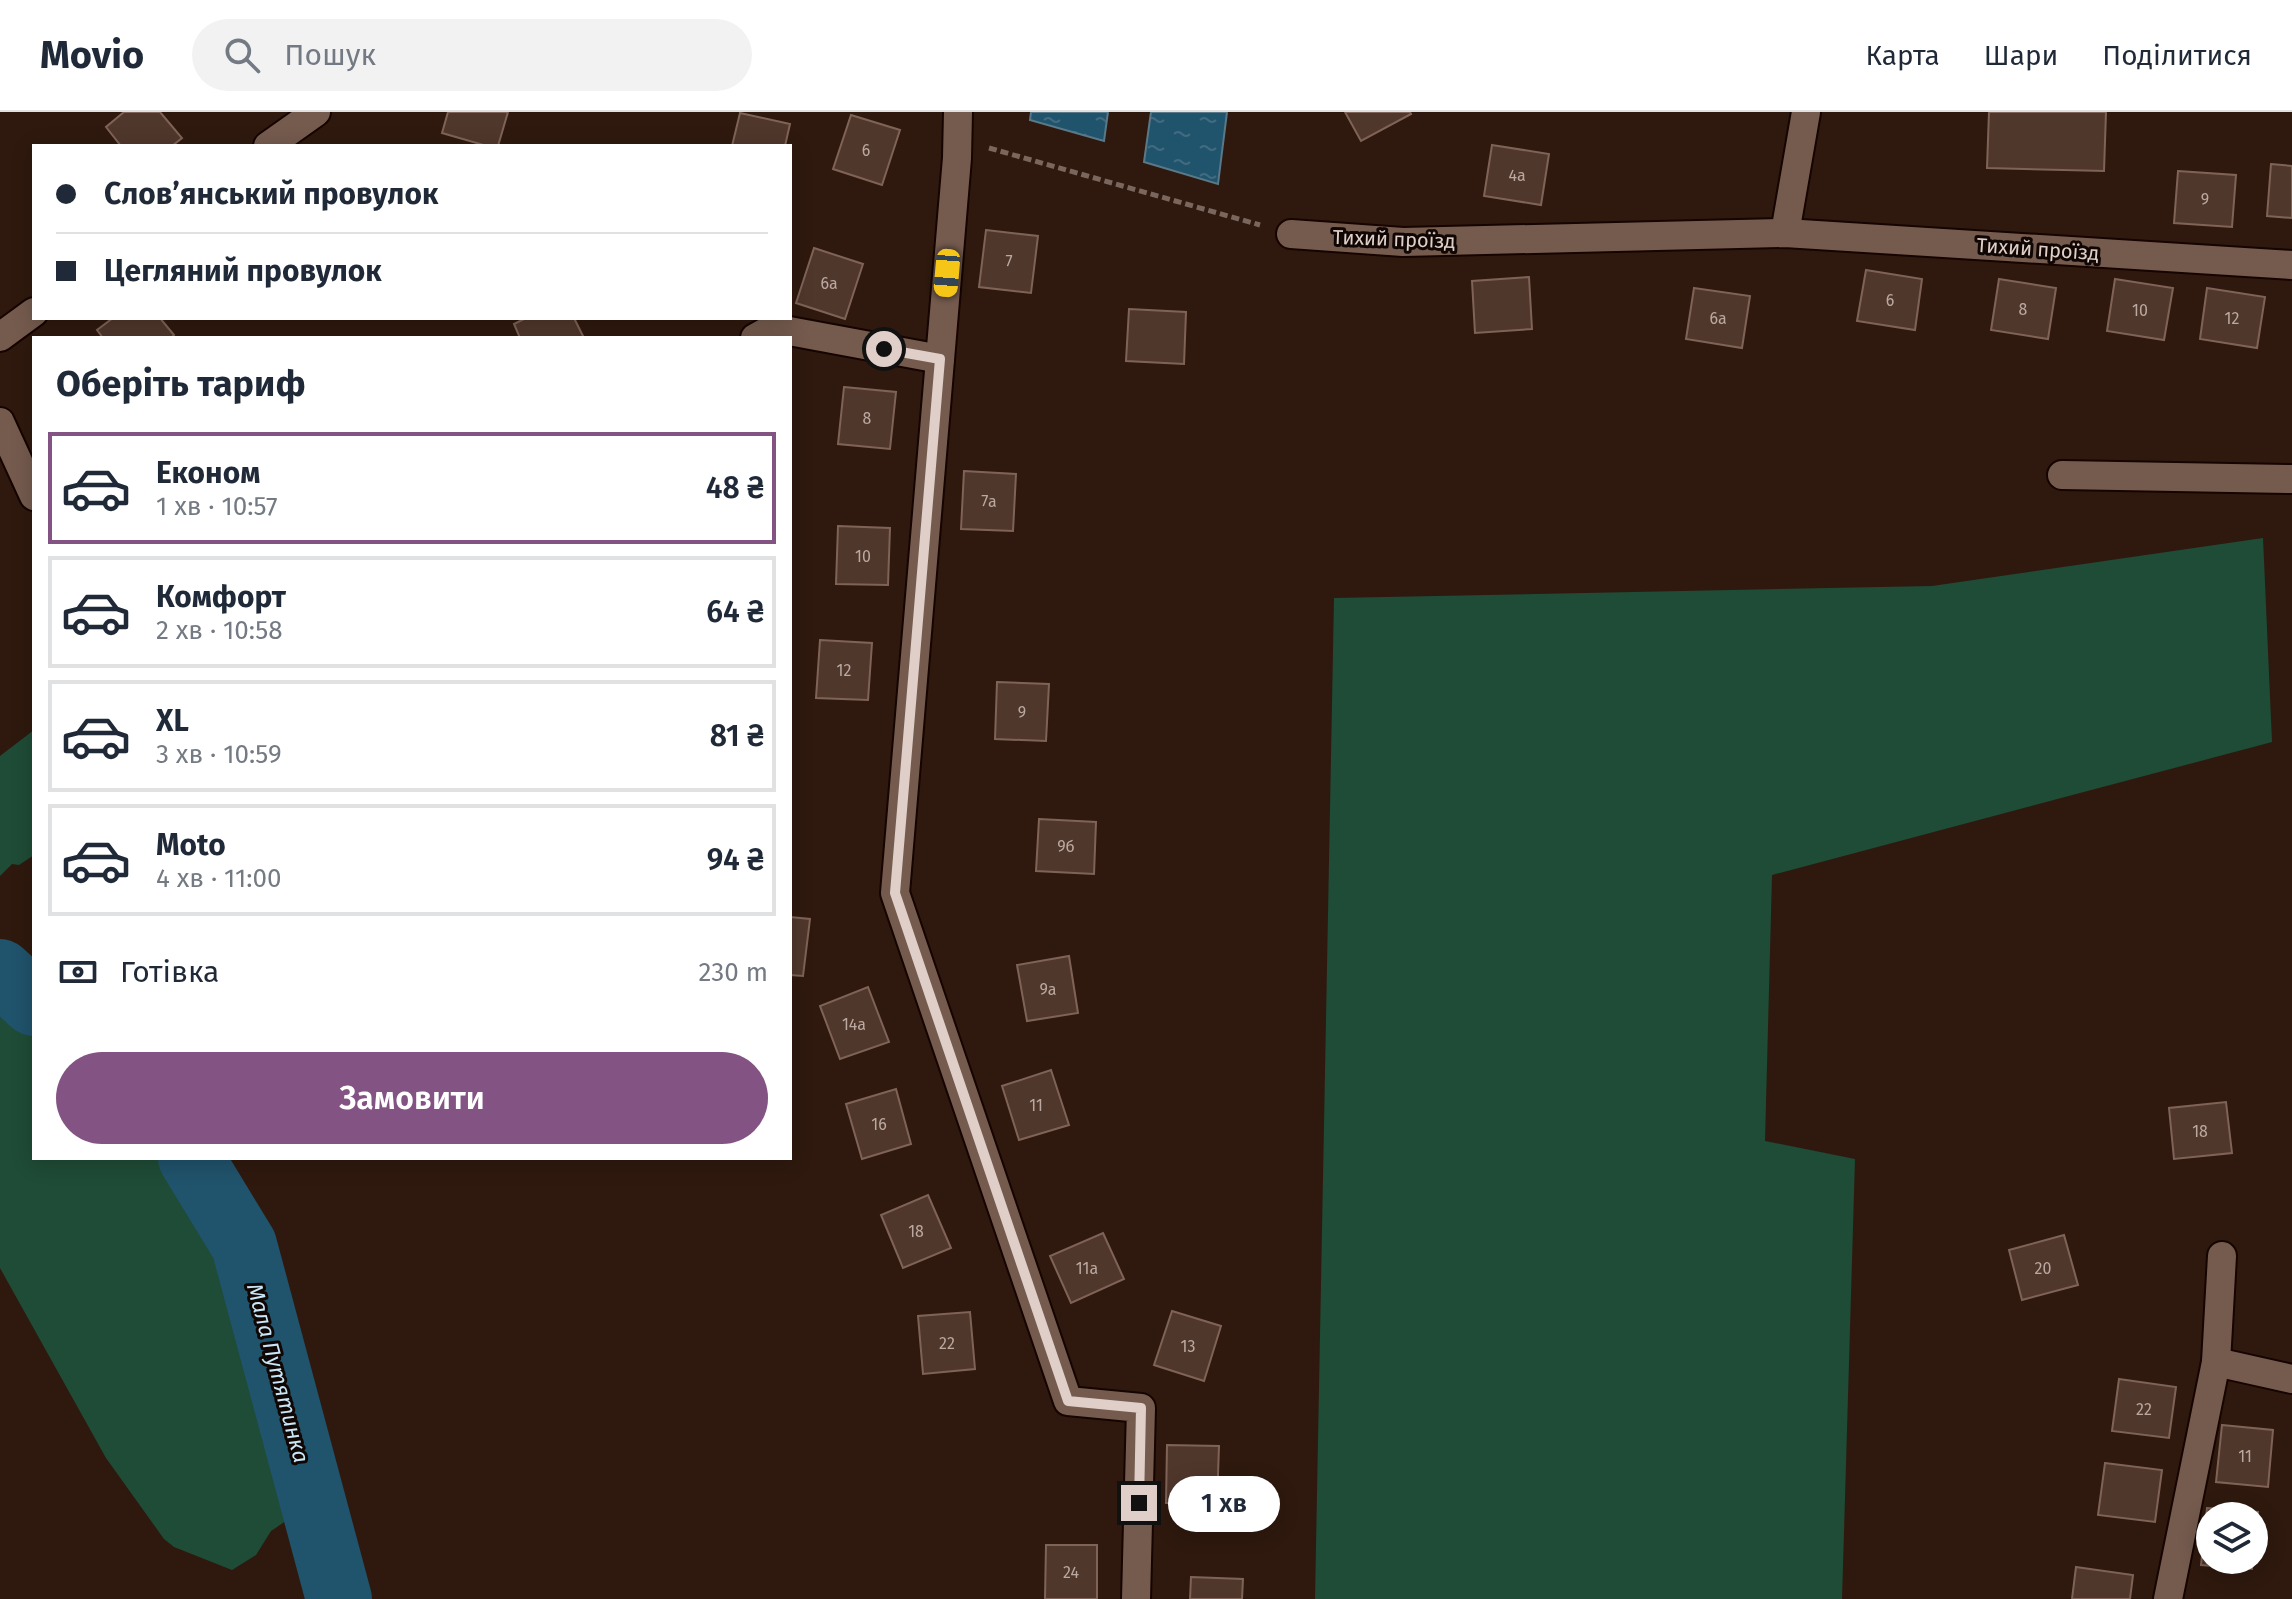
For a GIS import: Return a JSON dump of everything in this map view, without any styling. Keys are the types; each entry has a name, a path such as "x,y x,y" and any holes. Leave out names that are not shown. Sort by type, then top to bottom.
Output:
{"street":[{"path":"271,144 316,112"},
{"path":"1785,233 1806,112"},
{"path":"958,125 895,893 1068,1401 1141,1408 1136,1599"},
{"name":"Тихий проїзд","path":"1291,234 1403,242 1785,233 2292,265"},
{"path":"0,337 32,313"},
{"path":"759,336 773,328 940,359"},
{"path":"0,422 32,492"},
{"path":"2062,475 2292,479"},
{"path":"2168,1599 2216,1362 2222,1256"},
{"path":"2216,1362 2292,1379"}],"path":[{"path":"958,125 1291,234"}],"green space":[{"path":"2263,538 2272,742 1772,875 1765,1141 1855,1159 1842,1599 1315,1599 1334,598 1932,586"},
{"path":"32,732 32,856 19,865 12,864 0,876 0,756"},
{"path":"0,1004 32,1025 32,1160 171,1160 194,1207 219,1221 226,1230 224,1253 218,1264 220,1273 235,1295 259,1358 273,1396 277,1425 296,1453 307,1483 308,1506 271,1531 256,1555 232,1570 174,1547 164,1539 106,1458 0,1268"}],"water":[{"path":"1031,112 1108,112 1104,141 1030,120"},
{"path":"1151,112 1227,112 1218,184 1144,162"}],"building":[{"path":"124,112 160,112 182,138 174,144 119,144 106,127"},
{"path":"448,112 508,112 499,144 480,144 442,133"},
{"path":"1345,112 1410,112 1411,114 1361,141"},
{"path":"1989,112 2106,112 2104,171 1987,168"},
{"path":"740,113 790,124 785,144 732,144"},
{"path":"851,115 900,130 882,185 833,169"},
{"path":"1492,145 1549,154 1541,205 1484,196"},
{"path":"2271,164 2292,166 2292,218 2267,216"},
{"path":"2178,171 2236,175 2232,227 2174,223"},
{"path":"986,230 1038,236 1031,293 979,287"},
{"path":"814,248 863,264 845,319 796,303"},
{"path":"1866,270 1922,279 1915,330 1857,321"},
{"path":"1529,277 1532,329 1475,333 1472,281"},
{"path":"1999,279 2056,288 2048,339 1991,330"},
{"path":"2115,279 2173,288 2164,340 2107,331"},
{"path":"1694,288 1750,296 1742,348 1686,339"},
{"path":"2207,288 2265,297 2257,348 2200,339"},
{"path":"1129,309 1186,312 1184,364 1126,361"},
{"path":"110,320 162,320 174,335 102,336 97,330"},
{"path":"522,320 575,320 583,336 519,336 514,324"},
{"path":"844,387 896,392 890,449 838,444"},
{"path":"964,471 1016,474 1013,531 961,529"},
{"path":"838,526 890,528 888,585 836,584"},
{"path":"820,640 872,643 868,700 816,698"},
{"path":"997,682 1049,684 1046,741 995,739"},
{"path":"1039,819 1096,822 1094,874 1036,871"},
{"path":"792,917 810,919 803,976 792,975"},
{"path":"1069,956 1078,1013 1027,1021 1017,965"},
{"path":"868,987 889,1042 840,1059 820,1006"},
{"path":"1051,1070 1069,1125 1019,1140 1002,1086"},
{"path":"896,1089 911,1144 862,1159 846,1104"},
{"path":"2226,1102 2232,1153 2174,1159 2169,1108"},
{"path":"928,1195 951,1248 903,1268 881,1215"},
{"path":"1103,1233 1124,1279 1071,1303 1050,1256"},
{"path":"2064,1235 2078,1285 2022,1300 2009,1250"},
{"path":"1172,1311 1221,1326 1204,1381 1154,1365"},
{"path":"970,1312 975,1369 923,1374 918,1316"},
{"path":"2119,1379 2176,1387 2169,1438 2112,1431"},
{"path":"2222,1425 2273,1430 2268,1487 2216,1482"},
{"path":"1167,1445 1219,1446 1217,1503 1166,1503"},
{"path":"2105,1463 2162,1470 2155,1522 2098,1515"},
{"path":"1046,1545 1097,1545 1097,1599 1045,1599"},
{"path":"2076,1567 2133,1575 2130,1599 2072,1599"},
{"path":"1191,1577 1243,1579 1242,1599 1190,1599"}],"waterway":[{"name":"Мала Путятинка","path":"0,972 32,1001"},
{"name":"Мала Путятинка","path":"192,1160 244,1245 339,1599"}],"route":[{"path":"884,349 940,359 895,893 1068,1401 1141,1408 1139,1503"}]}
